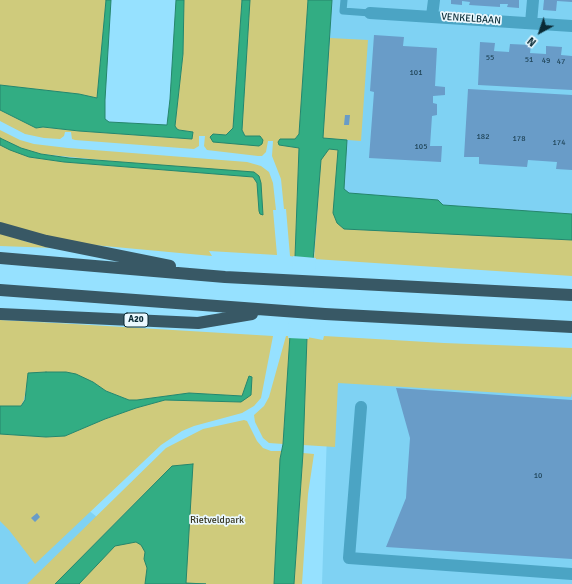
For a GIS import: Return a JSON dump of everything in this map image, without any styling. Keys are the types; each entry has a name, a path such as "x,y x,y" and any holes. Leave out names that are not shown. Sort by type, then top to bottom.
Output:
{"highway":[{"path":"0,228 46,241 224,277"},
{"path":"0,258 224,277 572,295"},
{"name":"A20","path":"0,290 286,312 572,327"},
{"name":"A20","path":"0,314 198,323 270,310"}],"street":[{"path":"432,16 434,0"},
{"path":"532,23 533,0"},
{"name":"VENKELBAAN","path":"370,13 572,26"},
{"path":"361,407 349,558 572,574"}],"lane":[{"path":"344,0 343,11 370,13"}],"shaded area":[{"path":"106,0 111,0 105,119 109,122 167,125 176,0 184,0 183,54 175,126 179,130 193,132 192,139 43,127 36,128 0,110 0,85 79,94 97,98"},
{"path":"242,0 250,0 242,130 245,136 260,136 263,140 262,144 259,146 213,142 210,137 213,134 226,135 233,128"},
{"path":"308,0 332,0 323,138 347,140 344,189 349,193 438,200 443,205 572,214 572,240 344,229 337,223 333,213 338,150 329,149 321,160 307,337 303,453 294,584 274,584 280,459 283,444 295,257 299,148 279,145 278,142 280,139 295,139 299,134"},
{"path":"318,0 572,0 572,274 301,251"},
{"path":"0,138 21,148 41,154 69,158 254,172 259,176 261,183 263,215 260,214 259,211 257,183 253,177 64,162 29,157 0,145"},
{"path":"66,372 76,374 93,382 106,391 129,400 189,393 242,396 249,376 252,377 251,395 241,402 165,400 105,419 65,436 46,437 0,434 0,406 21,406 25,400 28,373"},
{"path":"329,372 572,377 572,584 322,584"},
{"path":"193,464 186,583 206,584 145,584 147,568 144,559 145,552 141,545 136,542 115,546 79,584 55,584 172,466"},
{"path":"0,495 78,502 116,532 64,584 0,584"}],"green space":[{"path":"0,0 106,0 97,98 79,94 0,85"},
{"path":"184,0 242,0 233,129 226,135 213,134 210,137 245,136 242,130 250,0 308,0 299,134 295,139 280,139 279,145 299,148 295,257 290,256 286,209 284,209 281,179 272,156 273,141 268,141 266,152 262,156 258,156 207,150 204,146 205,136 199,136 199,146 194,149 75,140 72,139 71,132 65,132 64,136 60,139 44,138 25,134 0,121 0,110 36,128 43,127 192,139 193,132 179,130 175,126 183,54"},
{"path":"330,38 368,40 361,141 323,138"},
{"path":"0,130 20,140 34,144 247,162 261,166 269,172 273,183 276,210 273,210 277,255 209,251 212,256 72,243 0,224 0,145 29,157 64,162 253,177 257,183 259,211 259,176 41,154 21,148 0,138"},
{"path":"329,148 338,150 337,170 344,229 572,240 572,276 314,259 321,159"},
{"path":"0,231 27,242 55,248 0,246"},
{"path":"0,320 273,336 261,398 254,406 242,413 194,426 182,431 161,445 35,564 9,530 0,521 0,434 46,437 65,436 105,419 165,400 241,402 252,377 249,376 243,396 189,393 129,400 106,391 93,382 29,373 24,400 21,406 0,406"},
{"path":"286,336 290,336 283,444 269,443 263,438 255,422 254,415 264,406 269,397"},
{"path":"324,336 572,348 572,393 571,397 338,383 335,447 303,445 307,337 323,340"},
{"name":"Rietveldpark","path":"244,420 247,421 257,441 263,448 271,451 281,451 277,584 64,584 172,466 55,584 27,584 166,448 203,429"},
{"path":"303,453 314,454 308,494 302,584 294,584"}],"pier":[{"path":"293,256 316,258 309,339 288,338"}],"building":[{"path":"451,0 519,0 519,8 507,7 508,4 500,4 500,7 469,5 470,2 462,1 462,5 451,4"},
{"path":"544,0 572,0 572,2 557,1 556,11 543,10"},
{"path":"374,35 404,37 403,46 437,48 435,86 445,87 445,95 433,96 433,103 437,104 437,115 432,116 430,146 442,146 441,162 369,158 374,92 370,91"},
{"path":"480,42 495,43 494,51 509,52 510,44 531,45 530,53 546,54 546,46 562,47 561,55 572,56 572,90 478,85"},
{"path":"468,89 572,95 572,170 556,169 557,162 528,160 527,167 479,164 479,157 464,157"},
{"path":"345,115 350,115 349,125 344,125"},
{"path":"396,388 572,400 572,559 386,547 406,498 410,438"},
{"path":"37,513 40,517 35,522 31,518"}]}
